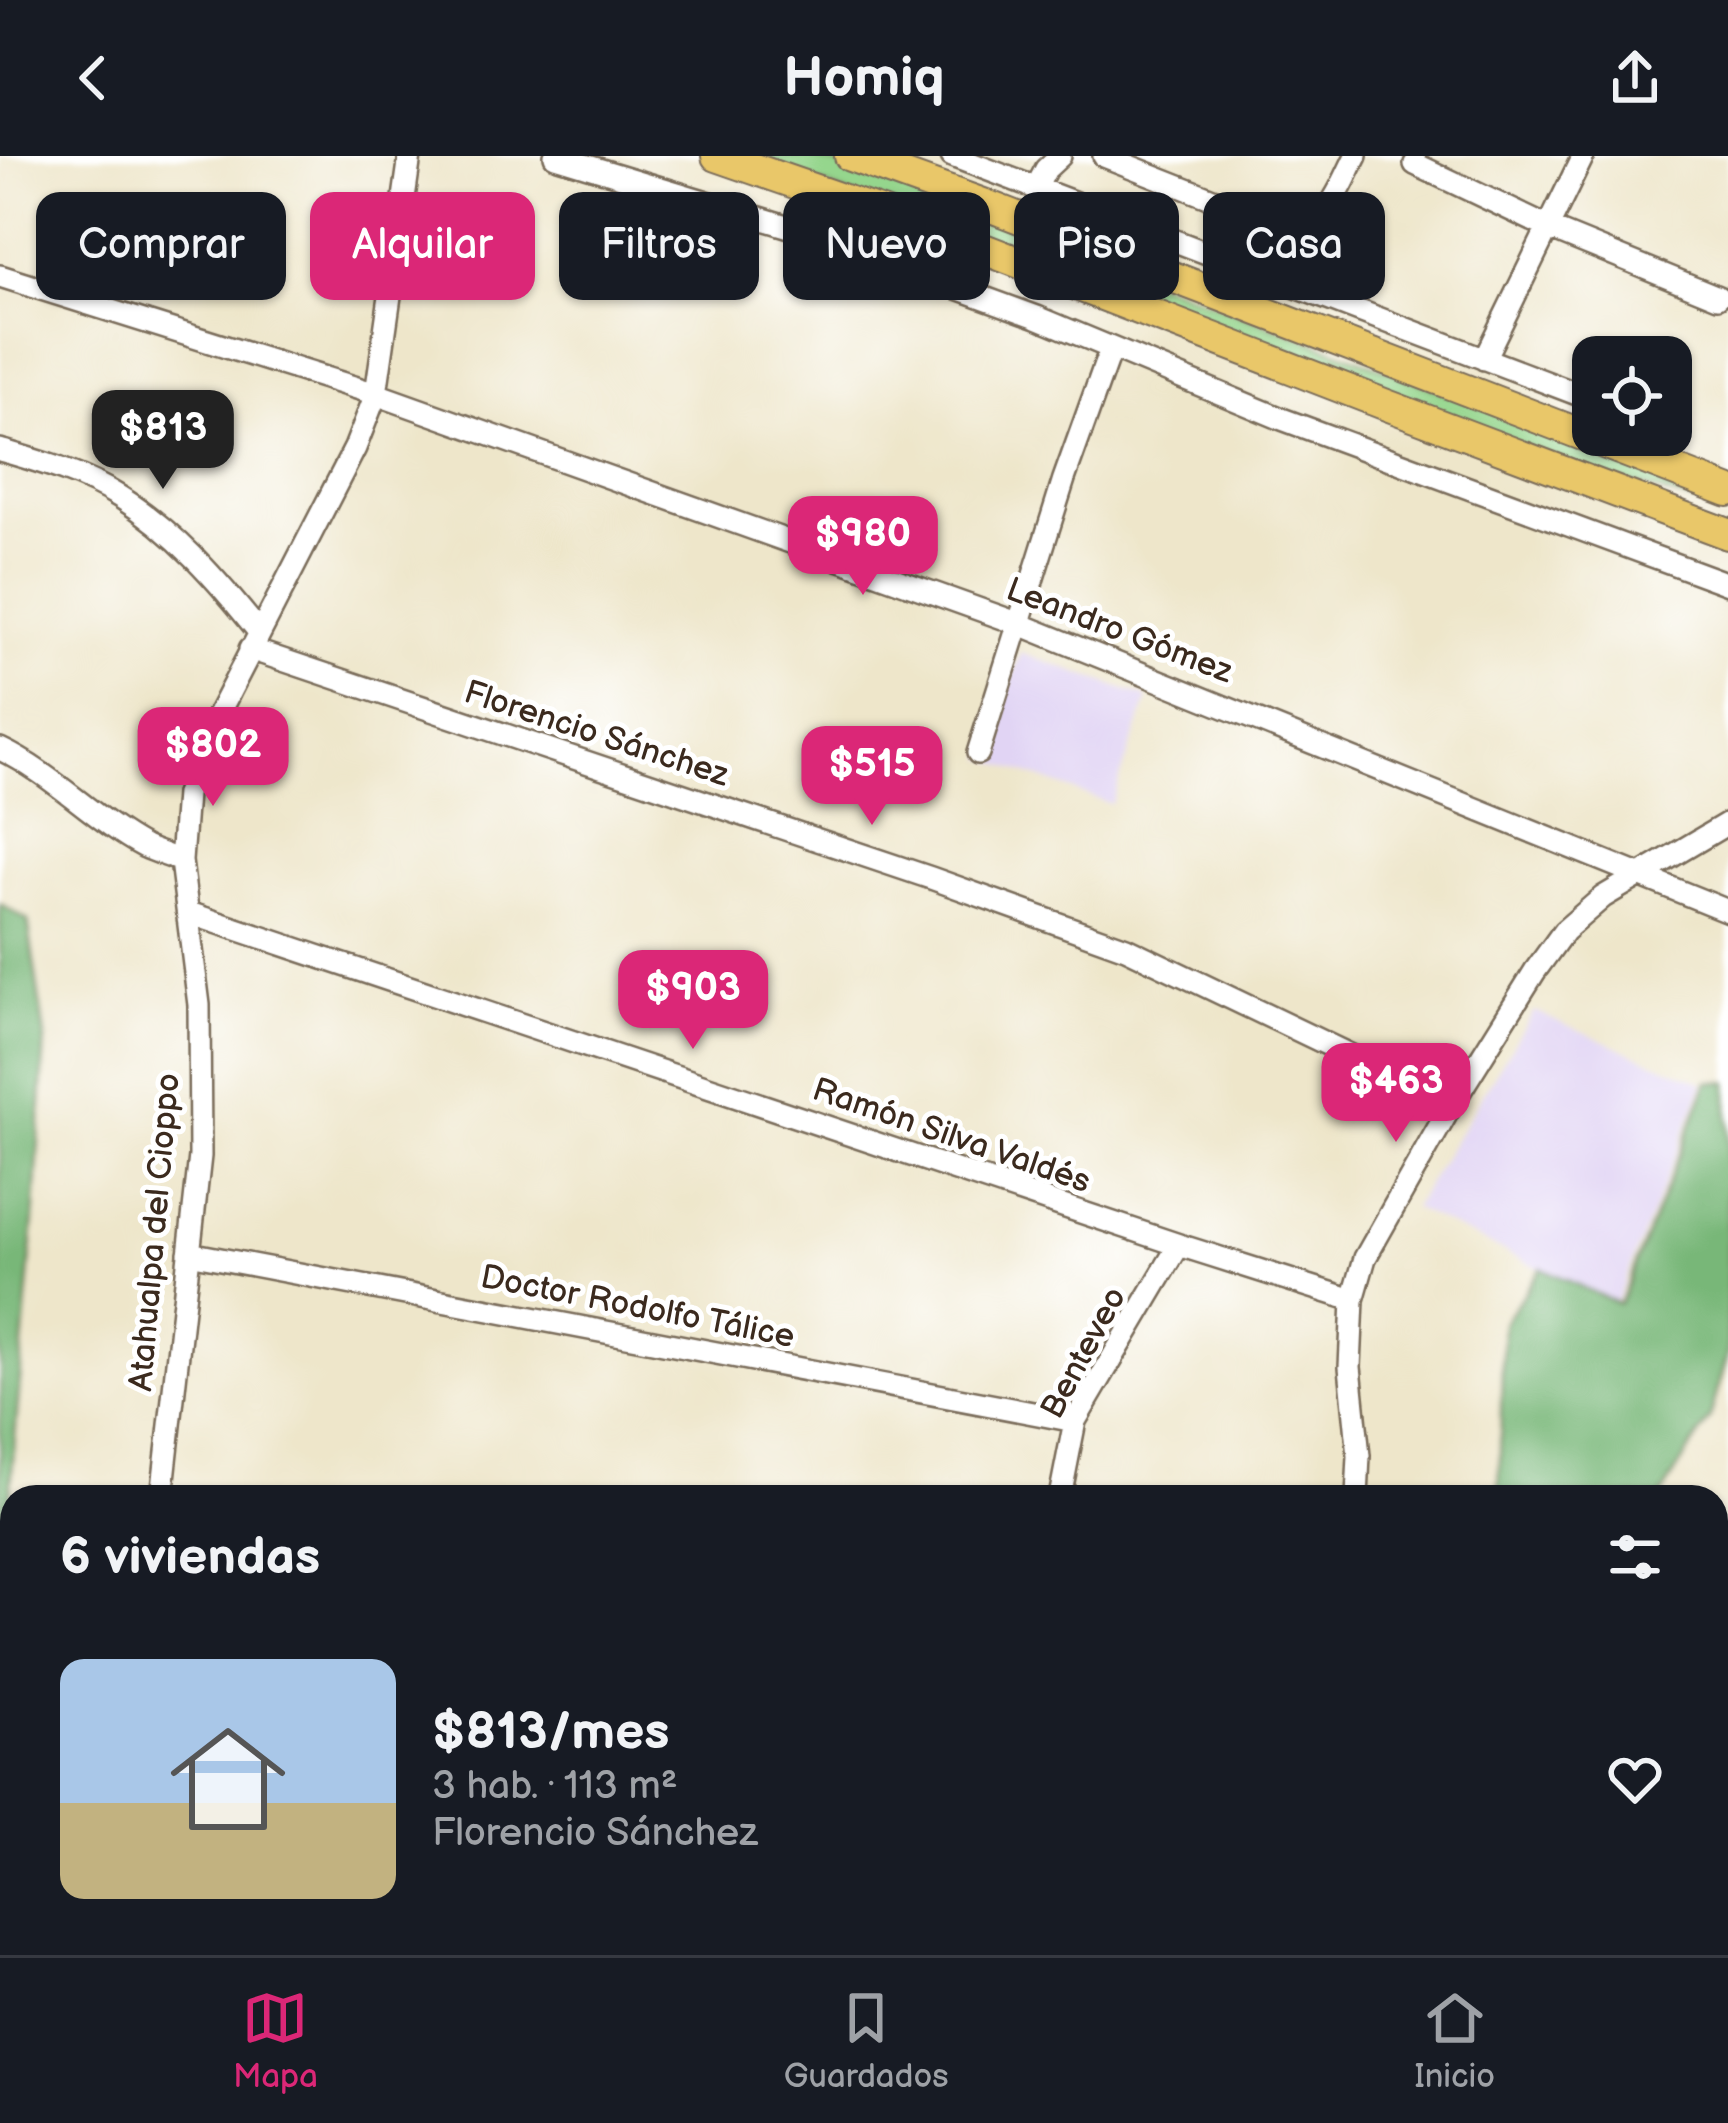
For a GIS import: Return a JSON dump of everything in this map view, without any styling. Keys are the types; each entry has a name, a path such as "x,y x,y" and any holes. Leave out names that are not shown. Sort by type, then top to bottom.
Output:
{"highway":[{"path":"717,156 971,244 1728,534"},
{"path":"850,156 1728,491"}],"street":[{"name":"Atahualpa del Cioppo","path":"163,1485 200,1156 199,1005 181,861 186,794 210,730 355,448 376,394 410,156"},
{"path":"555,156 793,228 1036,316 1282,419 1728,584"},
{"path":"952,156 1572,392"},
{"path":"1037,187 1058,156"},
{"path":"1105,156 1292,230 1306,229 1321,218 1356,156"},
{"path":"1484,359 1583,156"},
{"path":"1415,164 1549,228 1718,297"},
{"name":"Leandro Gómez","path":"0,276 376,394 1017,623 1728,911"},
{"path":"978,752 1111,347"},
{"path":"0,450 73,473 135,508 212,576 255,641"},
{"name":"Florencio Sánchez","path":"255,641 1126,948 1452,1103"},
{"path":"0,749 147,848 181,861"},
{"path":"1358,1485 1350,1367 1353,1300 1366,1258 1452,1103 1564,931 1603,897 1728,823"},
{"name":"Ramón Silva Valdés","path":"188,913 1353,1300"},
{"name":"Benteveo","path":"1062,1485 1075,1421 1179,1245"},
{"name":"Doctor Rodolfo Tálice","path":"189,1253 1075,1421"}],"shaded area":[{"path":"1021,653 1148,698 1111,804 984,758"},
{"path":"1534,1011 1704,1083 1615,1304 1413,1208"}],"green space":[{"path":"746,156 807,156 920,192 842,192"},
{"path":"990,219 1014,228 1014,256 990,247"},
{"path":"1179,291 1572,441 1572,456 1613,456 1728,500 1728,512 1603,476 1132,300 1179,300"},
{"path":"0,904 28,921 45,1037 11,1485 0,1485"},
{"path":"1708,1082 1728,1082 1728,1354 1710,1418 1668,1485 1499,1485 1503,1324 1541,1268 1619,1304"}]}
